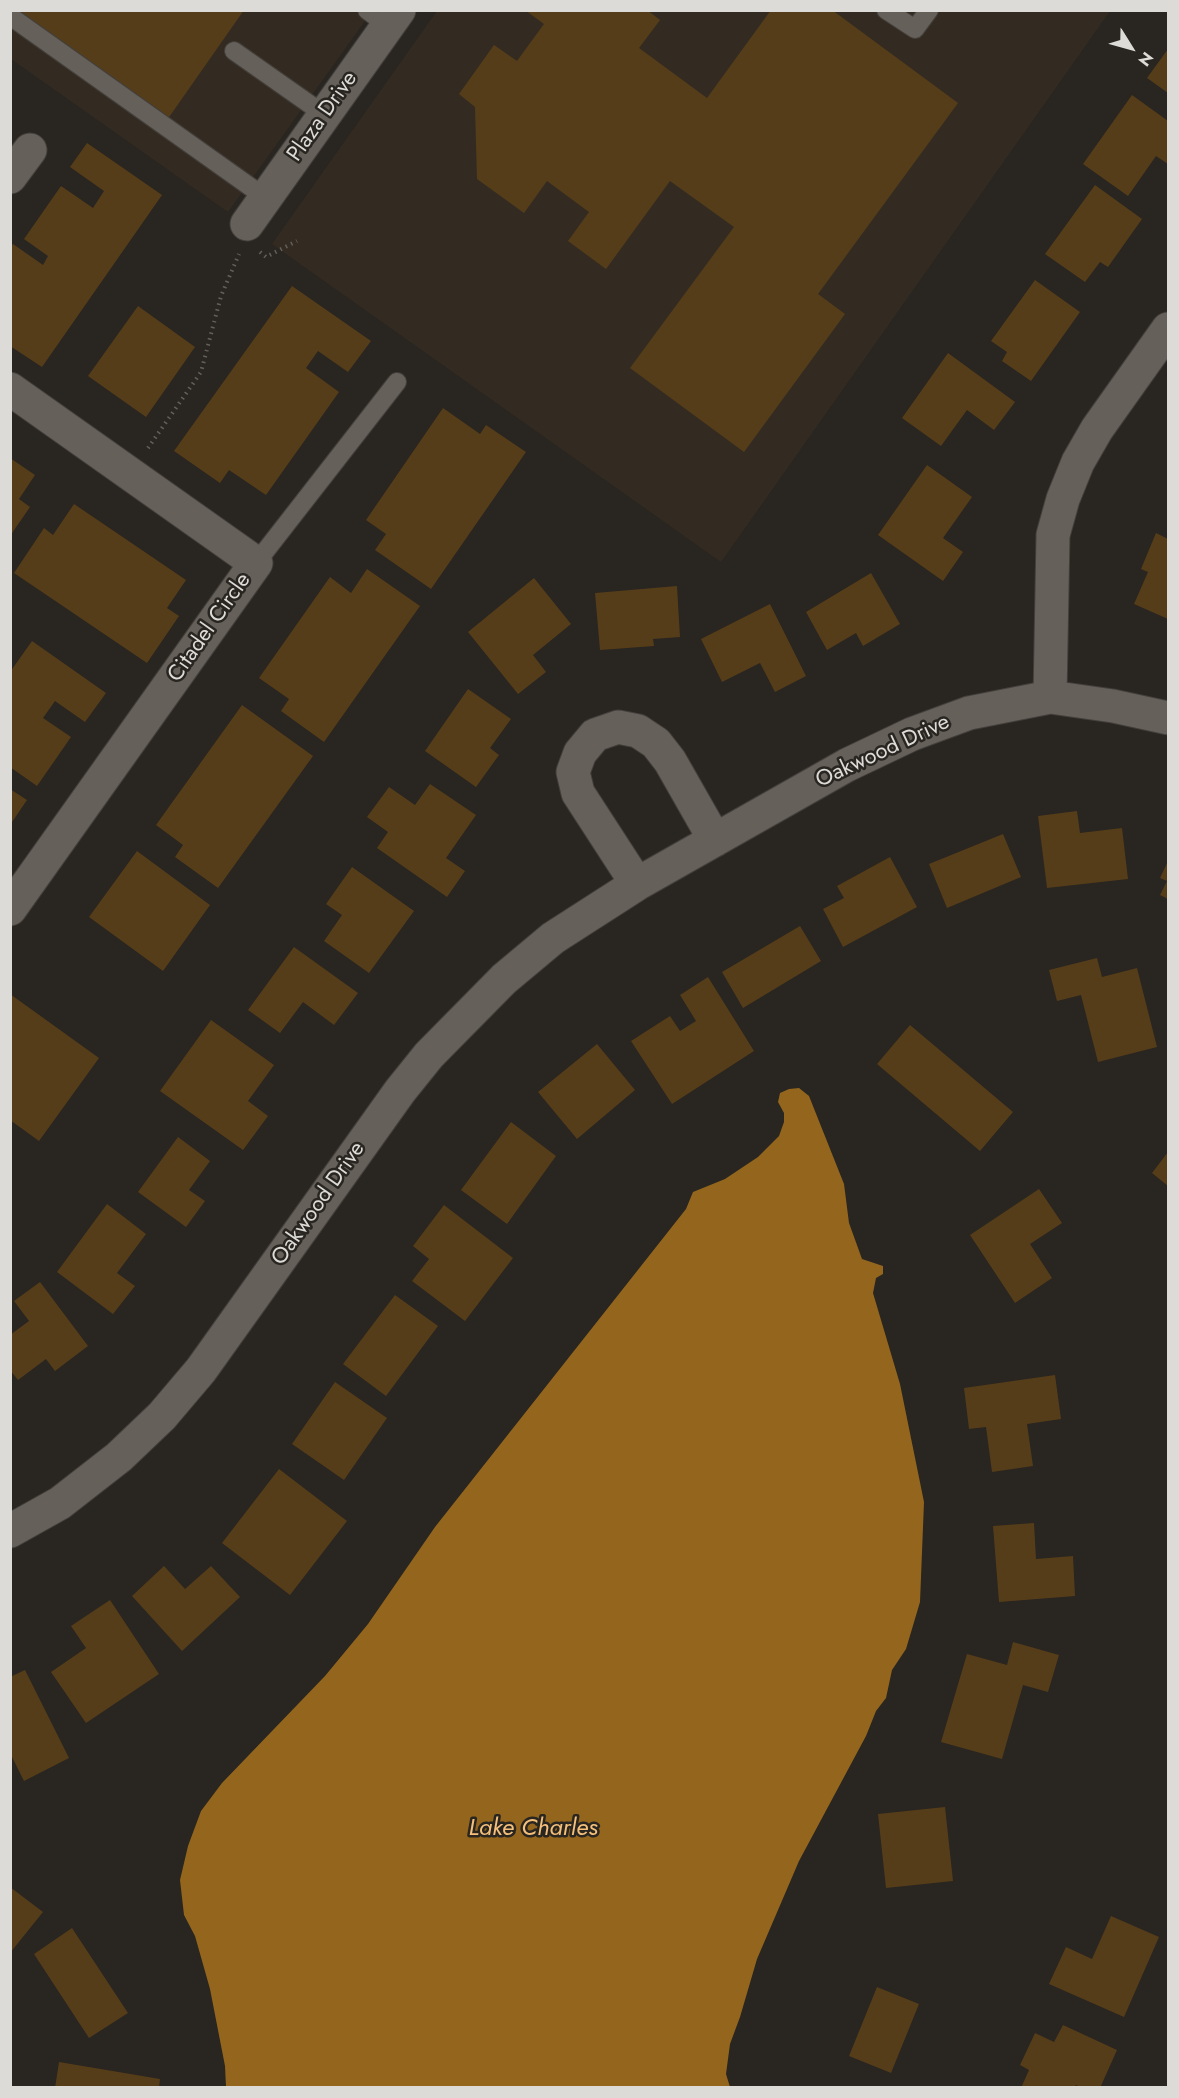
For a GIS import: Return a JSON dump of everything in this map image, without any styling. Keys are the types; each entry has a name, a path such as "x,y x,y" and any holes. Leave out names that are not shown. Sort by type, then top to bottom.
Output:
{"street":[{"name":"Plaza Drive","path":"247,224 325,115 385,16"},
{"path":"10,177 30,150"},
{"path":"1050,697 1053,536 1063,498 1078,462 1097,429 1168,329"},
{"name":"Citadel Circle","path":"10,389 256,563 10,909"},
{"name":"Oakwood Drive","path":"10,1532 60,1503 119,1457 162,1416 201,1370 400,1091 465,1016 553,938 637,884 847,765 912,734 969,713 1050,697 1113,706 1168,718"},
{"path":"637,884 578,793 573,772 580,753 595,735 618,727 638,731 656,743 670,761 715,840"}],"lane":[{"path":"886,10 915,29 929,10"},
{"path":"10,16 266,198"},
{"path":"234,51 325,115"},
{"path":"256,563 396,382"}],"path":[{"path":"129,473 201,372 221,296 245,241 247,224"}],"shaded area":[{"path":"11,11 372,11 228,212 11,59"},
{"path":"437,11 1110,11 721,562 272,244"}],"water":[{"name":"Lake Charles","path":"799,1088 809,1096 844,1184 849,1223 862,1259 883,1266 883,1274 876,1278 873,1293 900,1384 924,1502 920,1602 906,1649 892,1670 886,1698 876,1711 866,1736 799,1861 757,1959 730,2044 726,2074 730,2087 226,2087 225,2066 210,1989 195,1936 184,1915 180,1880 188,1846 201,1811 222,1783 325,1676 368,1624 435,1527 686,1209 693,1192 725,1179 758,1157 779,1136 784,1122 784,1113 778,1102 780,1093"}],"building":[{"path":"12,10 244,10 167,120"},
{"path":"525,10 647,10 660,20 639,48 707,98 771,10 832,10 958,103 818,294 845,314 744,452 630,368 734,227 670,181 606,269 568,241 589,212 547,181 524,213 477,179 475,107 459,94 494,45 517,61 544,24"},
{"path":"1168,49 1168,93 1147,78"},
{"path":"1132,95 1168,121 1168,164 1156,156 1128,196 1083,164"},
{"path":"87,143 162,195 42,367 10,346 10,248 13,244 43,265 48,256 24,239 61,186 93,208 104,191 70,167"},
{"path":"1095,185 1142,219 1108,267 1100,262 1085,282 1045,254"},
{"path":"1035,280 1080,312 1031,381 1002,361 1007,352 991,341"},
{"path":"292,286 371,341 348,372 318,351 306,368 339,392 266,495 229,470 220,483 174,451"},
{"path":"138,306 195,347 146,417 88,376"},
{"path":"948,353 1015,402 994,430 967,410 941,446 902,418"},
{"path":"443,408 480,434 486,425 526,452 431,589 375,550 386,534 366,520"},
{"path":"10,458 35,475 19,499 30,507 10,536"},
{"path":"927,465 972,497 943,538 963,552 943,581 878,535"},
{"path":"74,504 186,580 167,608 179,616 147,663 14,573 44,528 53,535"},
{"path":"1156,533 1168,539 1168,619 1134,604 1148,572 1141,569"},
{"path":"367,569 420,606 324,742 281,711 289,699 259,678 330,577 351,593"},
{"path":"871,573 900,624 863,646 856,633 827,650 806,612"},
{"path":"534,578 571,624 533,655 546,672 518,694 468,632"},
{"path":"677,586 680,637 653,639 654,646 600,650 595,593"},
{"path":"770,604 806,676 775,692 760,663 722,682 701,639"},
{"path":"32,641 106,693 85,722 55,701 43,718 71,737 37,786 10,767 10,672"},
{"path":"468,689 511,719 490,748 499,755 476,787 425,751"},
{"path":"242,705 313,756 218,888 175,857 183,845 156,825"},
{"path":"430,784 476,815 446,858 465,871 447,897 377,848 388,832 367,817 389,787 415,805"},
{"path":"10,789 27,800 10,825"},
{"path":"1077,811 1080,833 1122,828 1128,879 1047,888 1038,816"},
{"path":"1003,834 1021,877 947,908 929,864"},
{"path":"137,851 210,905 163,971 89,917"},
{"path":"890,857 917,907 843,947 823,909 844,898 837,886"},
{"path":"1168,861 1168,899 1160,895 1167,881 1160,878"},
{"path":"352,867 414,911 369,973 324,941 342,915 326,904"},
{"path":"800,926 821,961 743,1008 722,972"},
{"path":"294,947 358,993 334,1025 303,1002 280,1033 248,1010"},
{"path":"1097,958 1102,977 1137,968 1157,1047 1098,1062 1081,995 1057,1001 1049,970"},
{"path":"708,977 754,1051 672,1104 631,1041 670,1016 680,1031 696,1021 680,995"},
{"path":"10,994 99,1058 39,1141 10,1120"},
{"path":"211,1020 274,1065 248,1101 268,1116 243,1150 160,1091"},
{"path":"910,1025 1013,1112 980,1151 877,1064"},
{"path":"597,1044 635,1090 577,1139 538,1092"},
{"path":"511,1122 556,1156 507,1224 461,1190"},
{"path":"178,1137 210,1161 189,1190 205,1201 186,1227 138,1192"},
{"path":"1168,1152 1168,1186 1152,1173"},
{"path":"1039,1189 1062,1223 1030,1244 1052,1278 1015,1303 970,1235"},
{"path":"107,1204 146,1234 117,1273 135,1286 113,1314 57,1272"},
{"path":"444,1205 513,1258 465,1321 412,1281 429,1259 413,1246"},
{"path":"40,1282 88,1346 55,1371 46,1359 18,1380 10,1370 10,1335 29,1321 14,1301"},
{"path":"395,1295 438,1326 386,1396 343,1364"},
{"path":"1055,1375 1061,1419 1027,1424 1033,1466 992,1472 986,1427 969,1429 964,1388"},
{"path":"335,1382 387,1418 344,1480 292,1444"},
{"path":"279,1469 347,1521 290,1595 222,1543"},
{"path":"1034,1523 1036,1559 1073,1556 1075,1596 999,1602 993,1526"},
{"path":"164,1566 185,1589 211,1566 240,1597 182,1651 132,1596"},
{"path":"110,1600 159,1674 86,1723 51,1672 86,1648 71,1626"},
{"path":"1013,1642 1059,1655 1048,1692 1023,1685 1002,1759 941,1742 967,1654 1007,1665"},
{"path":"25,1670 69,1758 24,1781 10,1753 10,1677"},
{"path":"945,1807 953,1881 886,1888 878,1814"},
{"path":"10,1887 43,1912 10,1953"},
{"path":"1111,1916 1159,1937 1124,2017 1049,1984 1066,1947 1092,1959"},
{"path":"72,1928 128,2013 89,2038 34,1954"},
{"path":"877,1987 919,2004 891,2073 849,2056"},
{"path":"1063,2025 1117,2050 1100,2088 1082,2088 1076,2085 1074,2088 1021,2088 1029,2070 1020,2065 1035,2033 1054,2042"},
{"path":"59,2062 160,2079 159,2088 55,2088"}]}
